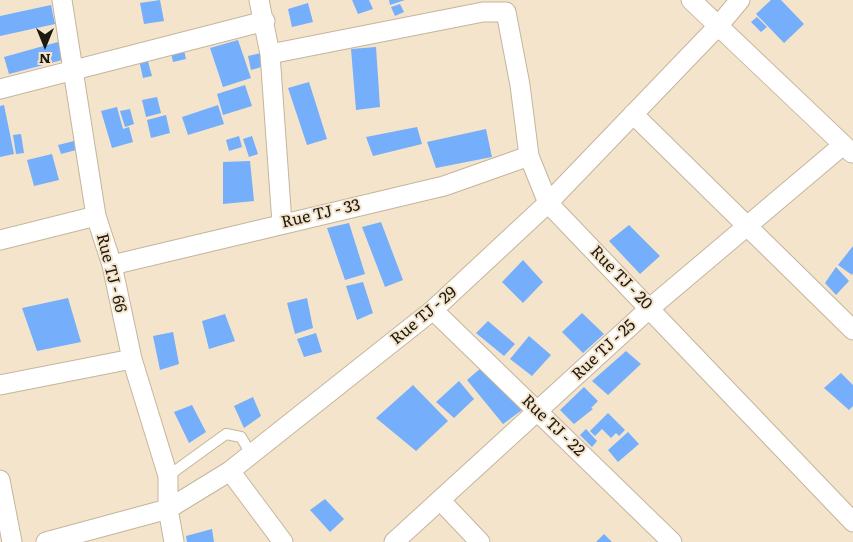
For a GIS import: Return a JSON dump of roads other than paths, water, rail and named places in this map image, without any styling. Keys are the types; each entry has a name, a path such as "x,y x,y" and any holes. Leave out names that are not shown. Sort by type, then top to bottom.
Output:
{"street":[{"name":"Rue TJ - 66","path":"62,0 96,216 112,265 132,359 168,476 168,509 174,542"},
{"path":"259,0 265,21 270,54 282,223"},
{"path":"692,0 848,149"},
{"name":"Rue TJ - 29","path":"46,542 168,509 230,471 434,310 548,203 720,25 740,0"},
{"path":"270,54 482,6"},
{"name":"Rue TJ - 20","path":"482,6 506,12 520,85 529,156 548,203 853,522"},
{"path":"0,89 265,21"},
{"path":"633,114 853,330"},
{"name":"Rue TJ - 25","path":"394,542 650,308 745,226 848,149"},
{"name":"Rue TJ - 33","path":"112,265 282,223 444,186 529,156"},
{"path":"0,240 96,216"},
{"name":"Rue TJ - 22","path":"434,310 672,542"},
{"path":"0,385 132,359"},
{"path":"230,471 283,542"},
{"path":"0,480 12,542"},
{"path":"440,500 480,542"}],"lane":[{"path":"168,476 226,434 241,437 251,454"}]}
